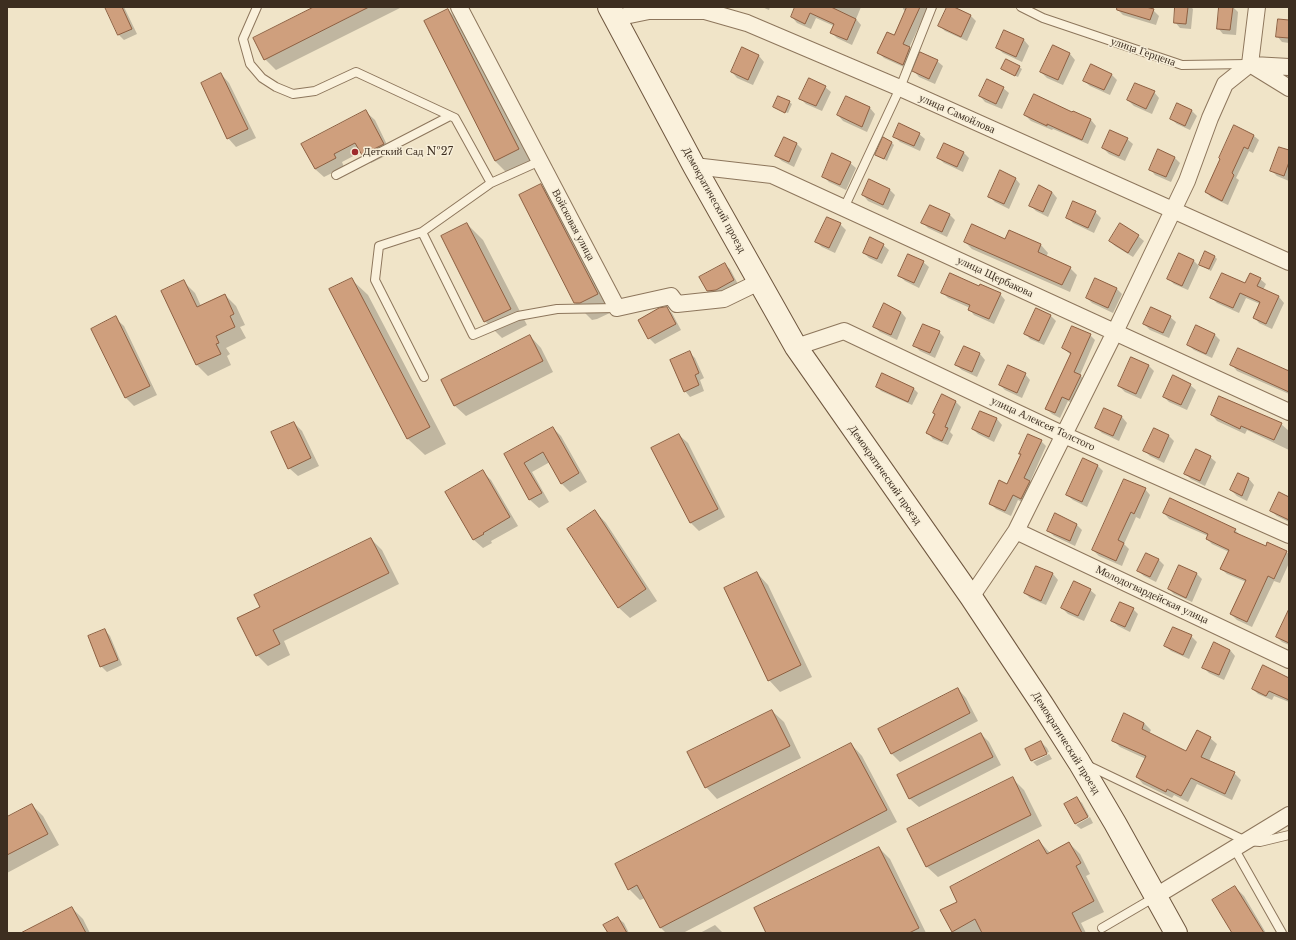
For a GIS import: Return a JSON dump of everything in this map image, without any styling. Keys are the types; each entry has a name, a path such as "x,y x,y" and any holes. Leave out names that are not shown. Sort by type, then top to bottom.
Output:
{"main road":[{"name":"Демократический проезд","path":"612,12 694,166 796,347 971,597 1079,762 1115,823 1176,933"}],"street":[{"name":"Войсковая улица","path":"459,7 617,308"},
{"path":"1250,64 1257,7"},
{"name":"улица Самойлова","path":"612,12 705,11 747,23 900,88 1289,262"},
{"path":"1250,64 1289,88"},
{"path":"971,597 1016,531 1115,332 1187,181 1210,118 1225,84 1250,64 1289,67"},
{"name":"улица Щербакова","path":"694,166 772,175 1289,412"},
{"path":"617,308 671,296 677,304 724,299 759,282"},
{"name":"улица Алексея Толстого","path":"796,347 844,331 1064,435 1289,535"},
{"name":"Молодогвардейская улица","path":"1016,531 1289,660"},
{"path":"1156,896 1289,815"}],"lane":[{"path":"257,7 243,38 250,64 262,78 276,87 293,94 315,91 356,72 455,118 491,183"},
{"path":"844,208 900,88 932,7"},
{"name":"улица Герцена","path":"1021,7 1043,18 1182,65 1250,64"},
{"path":"336,175 450,116"},
{"path":"424,377 375,280 379,246 422,232 491,183 540,161"},
{"path":"422,232 473,335 518,316 557,309 617,308"},
{"path":"1079,762 1240,844 1260,842 1289,835"},
{"path":"1240,844 1282,933"},
{"path":"1102,928 1156,896"}],"building":[{"path":"105,7 122,7 132,29 118,35"},
{"path":"314,7 369,7 264,60 253,38"},
{"path":"795,7 831,7 856,19 847,40 830,33 834,24 810,13 805,24 791,17"},
{"path":"907,7 920,7 903,44 910,47 903,65 877,53 887,32 894,35"},
{"path":"947,7 954,7 971,15 961,37 938,26"},
{"path":"1117,7 1146,7 1154,9 1150,20 1117,10"},
{"path":"1175,7 1188,7 1186,24 1174,23"},
{"path":"1219,7 1233,7 1230,30 1217,29"},
{"path":"448,9 519,149 495,161 424,21"},
{"path":"1278,19 1289,20 1289,38 1276,37"},
{"path":"1004,30 1024,39 1016,57 996,48"},
{"path":"1053,45 1070,53 1058,80 1040,72"},
{"path":"742,47 759,55 748,80 731,72"},
{"path":"920,52 938,60 929,79 912,71"},
{"path":"1006,59 1020,66 1015,76 1001,69"},
{"path":"1091,64 1112,74 1104,90 1083,81"},
{"path":"221,73 248,129 227,139 201,83"},
{"path":"809,78 826,86 816,106 799,99"},
{"path":"987,79 1004,87 996,104 979,96"},
{"path":"1135,83 1155,91 1146,109 1127,100"},
{"path":"1034,94 1072,112 1073,111 1091,119 1082,140 1024,115"},
{"path":"778,96 790,101 785,113 773,107"},
{"path":"846,96 870,107 862,127 837,115"},
{"path":"1177,103 1192,110 1185,126 1170,119"},
{"path":"366,110 384,144 362,155 355,143 334,154 336,158 315,169 301,144"},
{"path":"899,123 920,133 914,146 893,137"},
{"path":"1234,125 1254,135 1248,149 1244,147 1232,173 1234,175 1222,201 1205,192"},
{"path":"1110,130 1128,138 1119,156 1102,148"},
{"path":"784,137 797,143 789,162 775,156"},
{"path":"883,137 892,142 884,159 875,155"},
{"path":"944,143 964,152 957,167 937,158"},
{"path":"1279,147 1289,150 1289,162 1284,176 1270,171"},
{"path":"1158,149 1175,157 1166,177 1149,170"},
{"path":"832,153 851,162 840,185 822,177"},
{"path":"1000,170 1016,178 1004,204 988,197"},
{"path":"869,179 890,189 883,205 862,195"},
{"path":"541,184 598,294 580,303 574,303 519,195"},
{"path":"1039,185 1052,192 1043,212 1029,206"},
{"path":"1073,201 1096,211 1088,228 1066,218"},
{"path":"930,205 950,214 942,232 921,223"},
{"path":"827,217 841,223 829,248 815,242"},
{"path":"467,223 511,309 484,322 441,236"},
{"path":"1120,223 1139,235 1128,253 1109,241"},
{"path":"972,224 1005,239 1009,230 1041,244 1038,252 1071,267 1062,285 964,242"},
{"path":"870,237 884,244 877,259 863,253"},
{"path":"1205,251 1215,256 1209,269 1199,265"},
{"path":"1179,253 1194,260 1182,286 1167,279"},
{"path":"908,254 924,261 914,283 898,276"},
{"path":"725,263 734,280 716,290 707,291 699,277"},
{"path":"950,273 979,286 980,284 1001,293 989,319 968,310 970,305 941,293"},
{"path":"1222,273 1245,283 1250,273 1261,278 1257,286 1279,296 1266,324 1253,318 1260,302 1240,293 1233,308 1210,298"},
{"path":"352,278 430,427 407,439 329,289"},
{"path":"1095,278 1117,288 1108,308 1086,298"},
{"path":"184,280 197,307 225,294 234,314 230,316 235,327 216,336 219,343 216,344 221,354 196,365 161,291"},
{"path":"884,303 901,312 891,335 873,327"},
{"path":"667,307 676,324 648,339 638,320 659,308"},
{"path":"1151,307 1171,316 1163,333 1143,324"},
{"path":"1036,308 1051,315 1039,341 1024,334"},
{"path":"116,316 150,386 125,398 91,329"},
{"path":"923,324 940,331 930,353 913,346"},
{"path":"1196,325 1215,334 1206,354 1187,345"},
{"path":"1072,326 1091,334 1074,372 1081,375 1069,400 1062,397 1055,413 1045,409 1071,353 1062,348"},
{"path":"530,335 543,361 454,406 441,380"},
{"path":"964,346 980,353 972,372 955,365"},
{"path":"1238,348 1289,371 1289,392 1230,365"},
{"path":"690,351 699,373 695,375 699,385 684,392 670,360"},
{"path":"1131,357 1149,365 1136,394 1118,386"},
{"path":"1008,365 1026,373 1017,393 999,385"},
{"path":"882,373 914,388 908,402 876,387"},
{"path":"1173,375 1191,384 1181,405 1163,397"},
{"path":"942,394 956,401 945,427 948,428 942,441 926,433"},
{"path":"1219,396 1282,423 1274,440 1241,426 1240,429 1211,415"},
{"path":"1104,408 1122,416 1113,436 1095,428"},
{"path":"980,411 997,418 989,437 972,429"},
{"path":"294,422 311,458 288,469 271,432"},
{"path":"553,427 579,473 561,484 543,452 524,463 542,493 529,500 504,454"},
{"path":"1154,428 1169,435 1159,458 1143,451"},
{"path":"679,434 718,509 690,523 651,448"},
{"path":"1028,434 1042,440 1024,478 1030,481 1021,499 1013,495 1005,511 989,504 999,480 1007,484 1021,454 1019,454"},
{"path":"1196,449 1211,456 1200,481 1184,474"},
{"path":"1083,458 1098,465 1082,502 1066,495"},
{"path":"483,470 510,517 473,540 445,492"},
{"path":"1238,473 1249,478 1242,496 1230,490"},
{"path":"1124,479 1146,488 1134,514 1131,512 1118,540 1124,543 1116,561 1092,550"},
{"path":"1279,492 1289,497 1289,520 1270,511"},
{"path":"1170,498 1236,529 1234,532 1266,546 1267,542 1287,551 1274,579 1268,576 1247,622 1230,614 1246,580 1220,569 1229,550 1206,539 1208,534 1163,513"},
{"path":"595,510 646,589 618,608 567,529"},
{"path":"1055,513 1077,524 1070,541 1047,531"},
{"path":"371,538 389,573 273,630 280,644 256,656 237,618 260,607 254,595"},
{"path":"1146,553 1159,559 1150,577 1137,571"},
{"path":"1179,565 1197,573 1186,598 1168,589"},
{"path":"1036,566 1053,573 1041,601 1024,593"},
{"path":"757,572 801,665 768,681 724,588"},
{"path":"1074,581 1091,589 1078,616 1061,608"},
{"path":"1120,602 1134,608 1125,627 1111,621"},
{"path":"1289,609 1289,643 1276,637"},
{"path":"1173,627 1192,635 1183,655 1164,646"},
{"path":"105,629 118,660 100,667 88,636"},
{"path":"1214,642 1230,650 1219,675 1202,668"},
{"path":"1263,665 1289,678 1289,700 1269,691 1266,696 1252,689"},
{"path":"958,688 970,713 891,754 878,729"},
{"path":"772,710 790,746 705,788 687,752"},
{"path":"1124,713 1144,723 1142,729 1186,751 1197,730 1211,737 1201,757 1235,772 1225,794 1191,778 1181,796 1167,789 1166,792 1136,777 1146,756 1112,741"},
{"path":"981,733 993,757 909,799 897,775"},
{"path":"1041,741 1047,754 1031,761 1025,749"},
{"path":"851,743 887,810 660,928 637,885 628,890 615,864"},
{"path":"1013,777 1031,815 926,867 907,829"},
{"path":"1077,797 1088,817 1075,824 1064,804"},
{"path":"32,804 48,834 7,855 7,817"},
{"path":"1039,840 1047,854 1069,842 1081,863 1076,866 1094,901 1072,913 1082,933 982,933 975,919 952,932 940,910 957,902 950,887"},
{"path":"879,847 919,928 909,933 766,933 754,908"},
{"path":"1235,886 1264,933 1232,933 1212,900"},
{"path":"72,907 86,933 21,933"},
{"path":"618,917 627,933 608,933 603,925"}],"place":[{"name":"Детский Сад №27","path":"355,152"}]}
